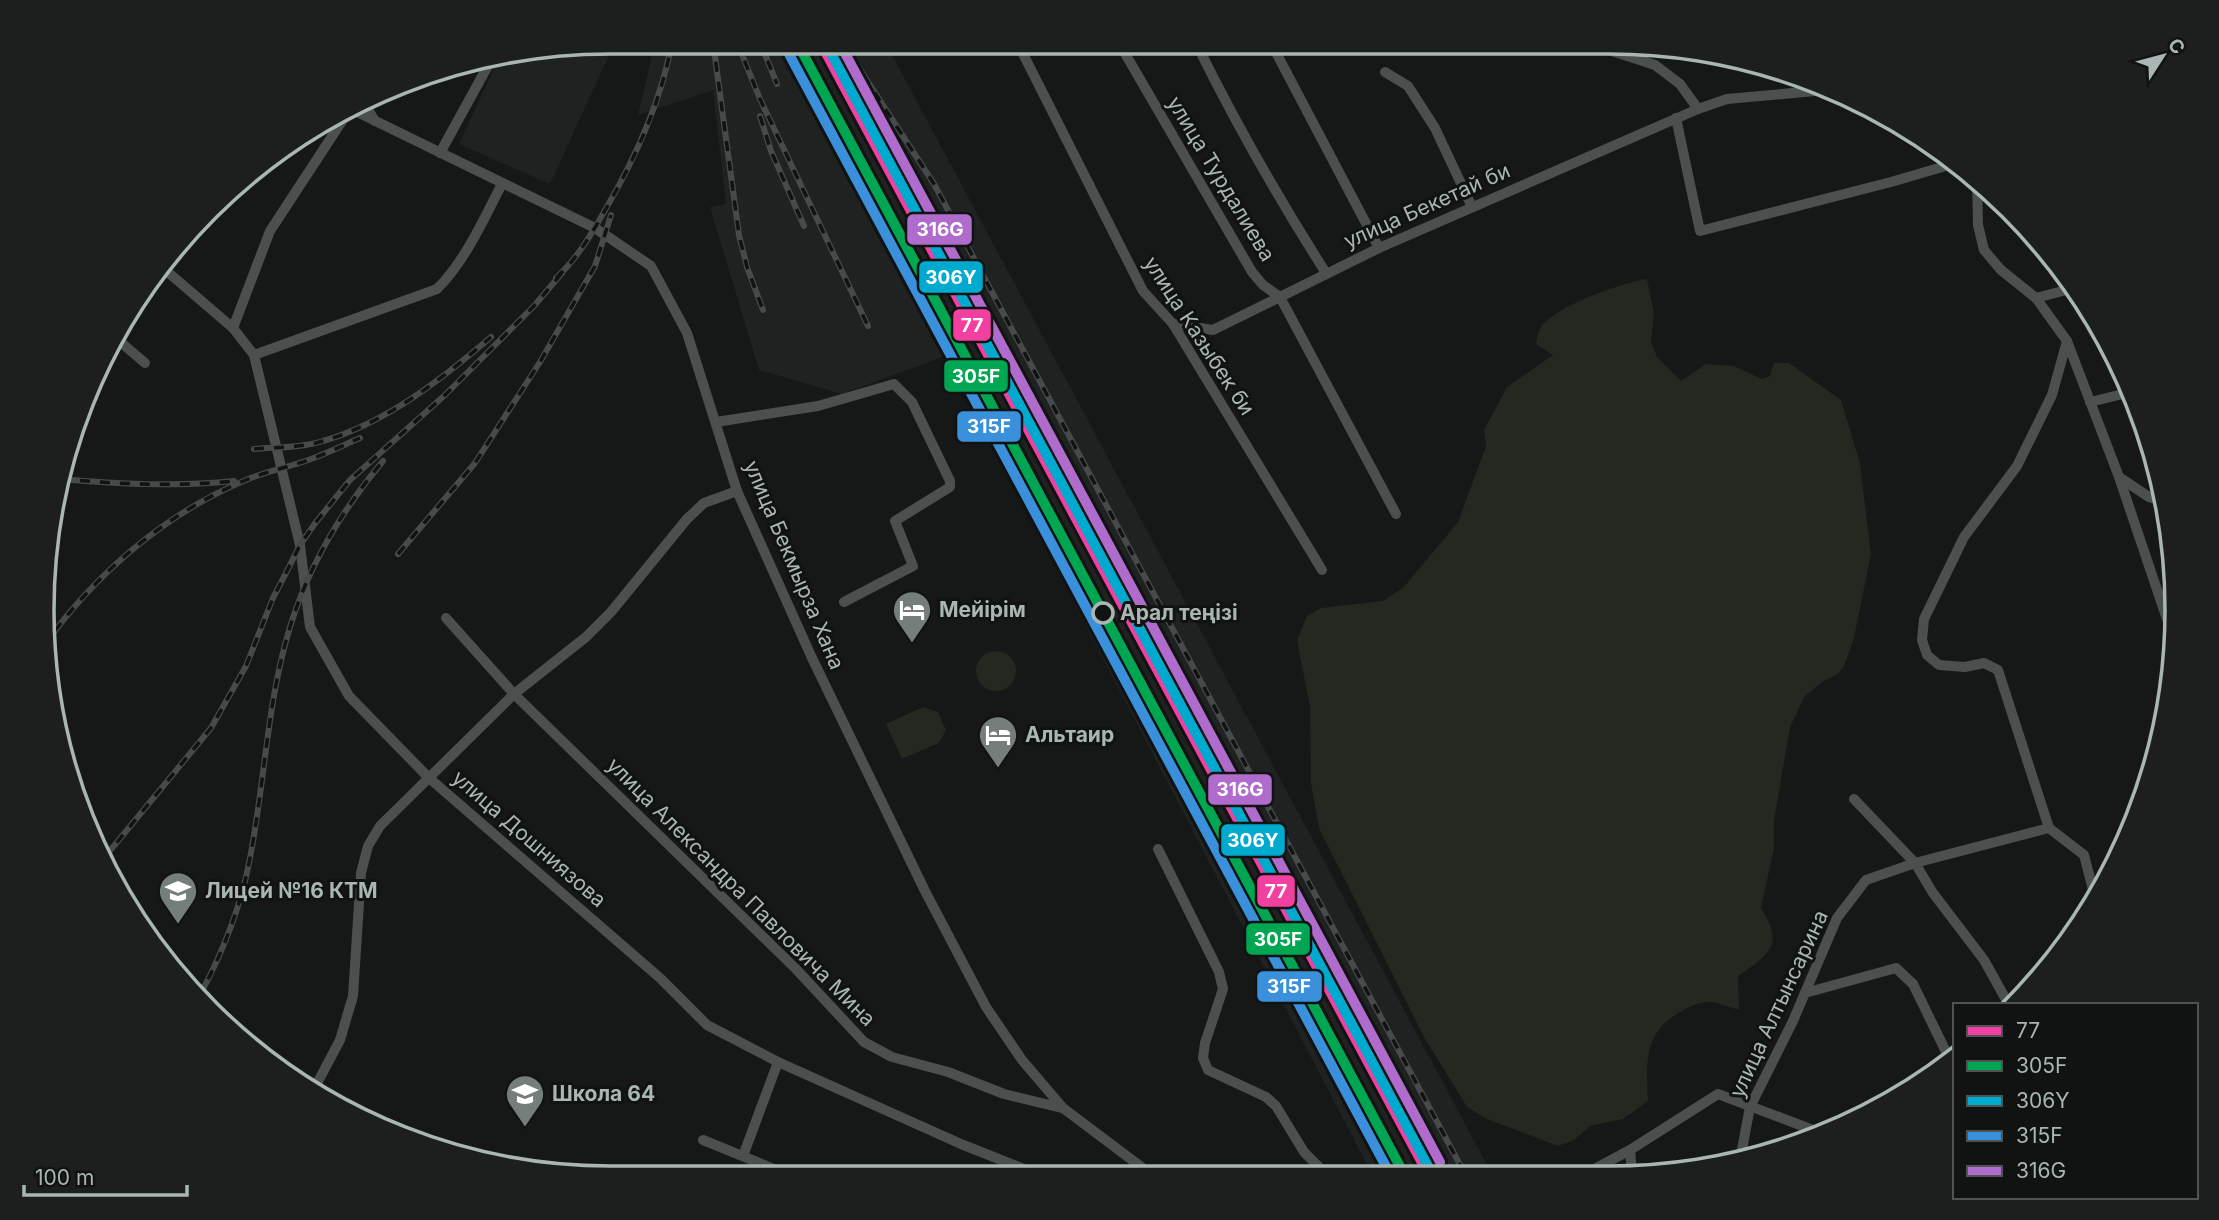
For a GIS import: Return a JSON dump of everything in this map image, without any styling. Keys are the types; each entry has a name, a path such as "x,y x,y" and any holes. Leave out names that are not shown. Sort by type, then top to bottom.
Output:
{"street":[{"name":"улица Казыбек би","path":"1023,54 1143,291 1173,324 1322,570"},
{"name":"улица Турдалиева","path":"1125,54 1252,272 1263,285 1280,297 1396,514"},
{"path":"1201,54 1227,107 1274,191 1325,273"},
{"path":"1277,54 1379,248"},
{"path":"1622,54 1655,65 1680,84 1698,109"},
{"path":"440,153 486,68"},
{"path":"1385,72 1408,86 1435,128 1472,207"},
{"name":"улица Бекетай би","path":"1173,324 1213,330 1379,248 1676,118 1727,99 1796,87"},
{"path":"368,110 374,121"},
{"name":"улица Бекмырза Хана","path":"360,114 595,228 651,266 687,333 737,491 812,658 925,891 986,1007 1022,1060 1063,1108"},
{"path":"1676,118 1699,230 1944,167"},
{"path":"233,328 270,231 340,125"},
{"path":"254,355 437,289 451,275 475,237 502,184"},
{"path":"1977,194 1978,225 1984,250 2001,270 2036,298 2067,341 2119,477 2165,613"},
{"name":"улица Дошниязова","path":"168,273 233,328 254,355 300,545 310,627 349,696 428,777 660,978 707,1025 778,1062 1016,1166"},
{"path":"2036,298 2064,291"},
{"path":"2067,341 2052,395 2017,466 1964,537 1924,619 1922,640 1927,655 1939,665 1965,667 1984,663 1998,670 2049,828 2084,855 2092,885"},
{"path":"123,344 145,363"},
{"path":"716,422 818,406 894,384 912,402 950,481 950,487 895,521 913,566 844,602"},
{"path":"2090,402 2121,394"},
{"path":"2119,477 2153,498"},
{"path":"318,1082 340,1040 353,996 361,873 368,846 380,826 514,694 586,637 611,612 687,519 704,503 737,491"},
{"name":"улица Александра Павловича Мина","path":"446,618 514,694 796,969 864,1042 892,1057 948,1072 1004,1094 1063,1108"},
{"path":"1854,799 1915,863 1933,893 1984,960 2006,998"},
{"name":"улица Алтынсарина","path":"1742,1149 1750,1107 1805,993 1837,918 1866,880 1915,863 2049,828"},
{"path":"1158,849 1219,972 1223,989 1205,1043 1203,1058 1208,1070 1266,1097 1276,1106 1304,1152 1318,1166"},
{"path":"1805,993 1896,968 1913,984 1946,1052"},
{"path":"743,1156 778,1062"},
{"path":"1600,1166 1718,1094 1808,1128"},
{"path":"1063,1108 1140,1166"},
{"path":"703,1140 767,1166"},
{"path":"1630,1150 1631,1165"}],"shaded area":[{"path":"610,54 550,184 459,144 495,67 537,59"},
{"path":"652,54 891,54 1488,1166 1368,1166 945,356 842,394 759,370 710,207 726,204 713,90 638,115"},
{"path":"1647,279 1654,313 1651,341 1657,357 1681,381 1706,364 1734,366 1762,379 1770,376 1774,363 1789,363 1841,400 1860,463 1871,554 1854,638 1844,666 1838,674 1822,682 1805,696 1790,727 1774,821 1774,848 1761,908 1768,920 1773,940 1766,954 1738,976 1739,1010 1705,1002 1689,1007 1670,1019 1660,1028 1650,1049 1648,1101 1623,1119 1590,1126 1574,1140 1558,1146 1487,1119 1467,1107 1424,1037 1319,828 1311,783 1310,707 1297,640 1307,616 1321,608 1383,601 1404,587 1458,522 1486,446 1484,430 1507,387 1553,355 1536,344 1540,329 1548,319 1590,297"},
{"path":"996,651 1010,657 1016,671 1010,685 996,691 982,685 976,671 982,657"},
{"path":"923,707 938,712 946,730 939,743 902,759 886,724"}],"railway":[{"path":"556,278 588,238 626,172 654,109 669,54"},
{"path":"715,54 739,235 747,267 763,310"},
{"path":"742,54 760,99 868,326"},
{"path":"765,54 777,84"},
{"path":"850,54 934,184 1461,1166"},
{"path":"760,116 771,151 804,226"},
{"path":"398,554 475,463 540,362 595,266 611,215"},
{"path":"110,851 211,728 246,666 273,598 300,545 316,522 350,480 445,395 534,306 562,273"},
{"path":"254,449 315,443 369,423 433,384 491,337"},
{"path":"55,632 108,571 133,549 187,510 246,480 311,459 360,438"},
{"path":"203,988 230,930 246,876 276,684 290,627 307,582 328,539 383,461"},
{"path":"70,480 147,484 234,481"}],"transit line":[{"name":"315F","path":"789,54 1386,1166"},
{"name":"305F","path":"803,54 1400,1166"},
{"name":"77","path":"826,54 1424,1166"},
{"name":"306Y","path":"831,54 1428,1166"},
{"name":"316G","path":"845,54 1440,1162"}],"place":[{"name":"Арал теңізі","path":"1103,613"},
{"name":"Мейірім","path":"912,644"},
{"name":"Альтаир","path":"998,769"},
{"name":"Лицей №16 КТМ","path":"178,925"},
{"name":"Школа 64","path":"525,1128"}]}
